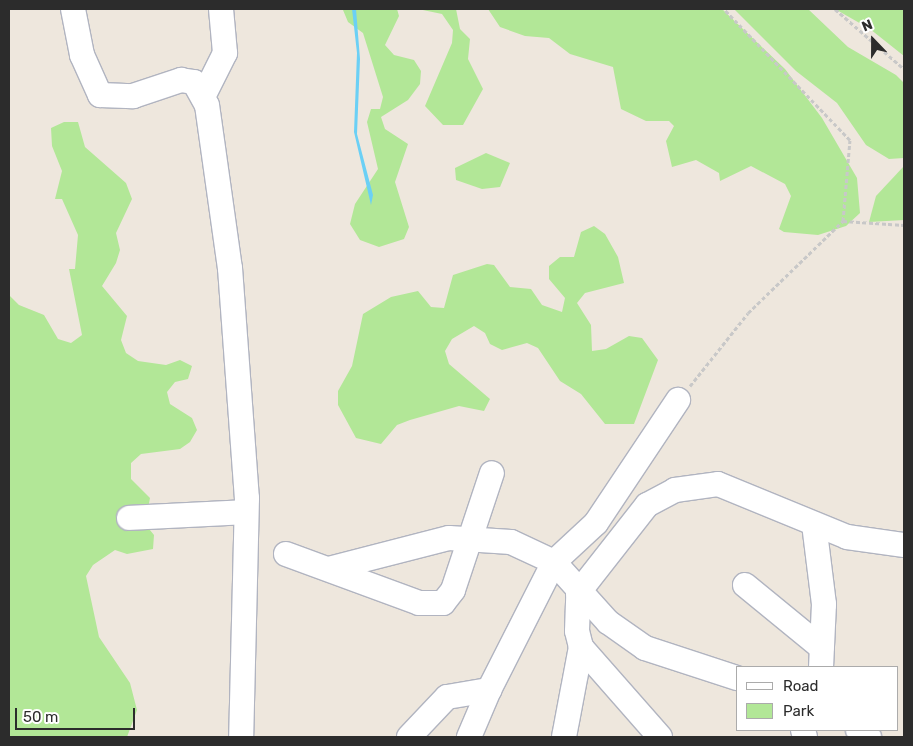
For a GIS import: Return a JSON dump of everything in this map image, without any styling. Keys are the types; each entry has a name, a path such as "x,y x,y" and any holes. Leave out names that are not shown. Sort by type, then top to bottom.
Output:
{"street":[{"path":"73,9 82,55 100,95 133,96 181,80 194,82 204,94 230,268 246,512 241,737"},
{"path":"204,94 225,53 220,9"},
{"path":"469,737 489,690 554,562 596,523 678,400"},
{"path":"286,554 332,568 392,594 433,606 443,603 453,590 492,474"},
{"path":"564,737 581,647 578,593 647,505 676,490 718,484 847,537 904,545"},
{"path":"129,518 246,512"},
{"path":"814,524 824,604 821,658"},
{"path":"332,568 470,537 511,542 554,562 578,593 645,648 736,678"},
{"path":"745,585 821,658"},
{"path":"581,647 660,737"},
{"path":"409,737 446,697 489,690"}],"path":[{"path":"678,400 748,313 843,221 850,140 724,9"},
{"path":"835,9 904,69"},
{"path":"843,221 904,226"}],"green space":[{"path":"397,9 399,16 385,45 394,55 414,60 421,71 420,84 408,100 381,117 385,129 408,144 395,182 409,227 404,239 379,247 360,240 350,224 355,204 378,169 367,122 371,109 380,109 383,97 363,33 348,22 343,10"},
{"path":"418,9 456,9 460,29 470,39 468,59 483,89 463,125 443,125 425,106 452,43 453,30 442,14"},
{"path":"488,9 722,9 785,69 822,118 857,178 860,213 846,226 818,235 784,232 779,229 791,196 785,184 751,166 720,181 719,173 696,160 672,167 666,141 674,126 669,121 646,121 621,109 613,67 570,54 549,38 525,36 500,27"},
{"path":"734,9 808,9 848,47 896,75 904,83 904,158 889,159 866,145 837,103 796,71"},
{"path":"835,9 904,9 904,56 870,29"},
{"path":"64,122 78,122 85,147 126,183 132,199 116,233 120,250 116,263 102,286 127,316 121,340 126,353 138,361 166,365 180,360 192,366 188,379 175,382 167,392 170,404 192,418 197,430 190,442 180,449 141,454 131,463 131,479 150,498 145,524 154,535 153,549 127,554 115,550 93,565 86,576 99,637 130,683 137,710 127,737 9,737 9,295 19,305 44,315 58,339 71,343 82,335 69,269 75,269 78,235 62,199 55,199 62,171 52,146 51,128"},
{"path":"486,153 510,163 500,187 482,189 456,180 455,168"},
{"path":"904,166 904,220 869,222 876,196"},
{"path":"594,226 605,234 618,257 624,283 585,293 577,303 591,325 592,351 606,349 629,336 642,338 658,360 634,424 605,424 581,394 560,381 538,348 527,343 502,350 490,344 485,333 474,326 452,339 445,351 449,364 490,399 484,411 459,406 410,420 397,425 381,444 356,438 338,405 338,391 352,366 363,314 391,297 418,291 431,307 444,308 453,275 487,264 494,265 510,287 531,289 542,305 562,312 565,298 549,279 549,266 560,257 574,257 581,232"}],"water":[{"path":"352,9 356,9 360,59 357,134 373,195 371,205 354,132 357,53"}]}
